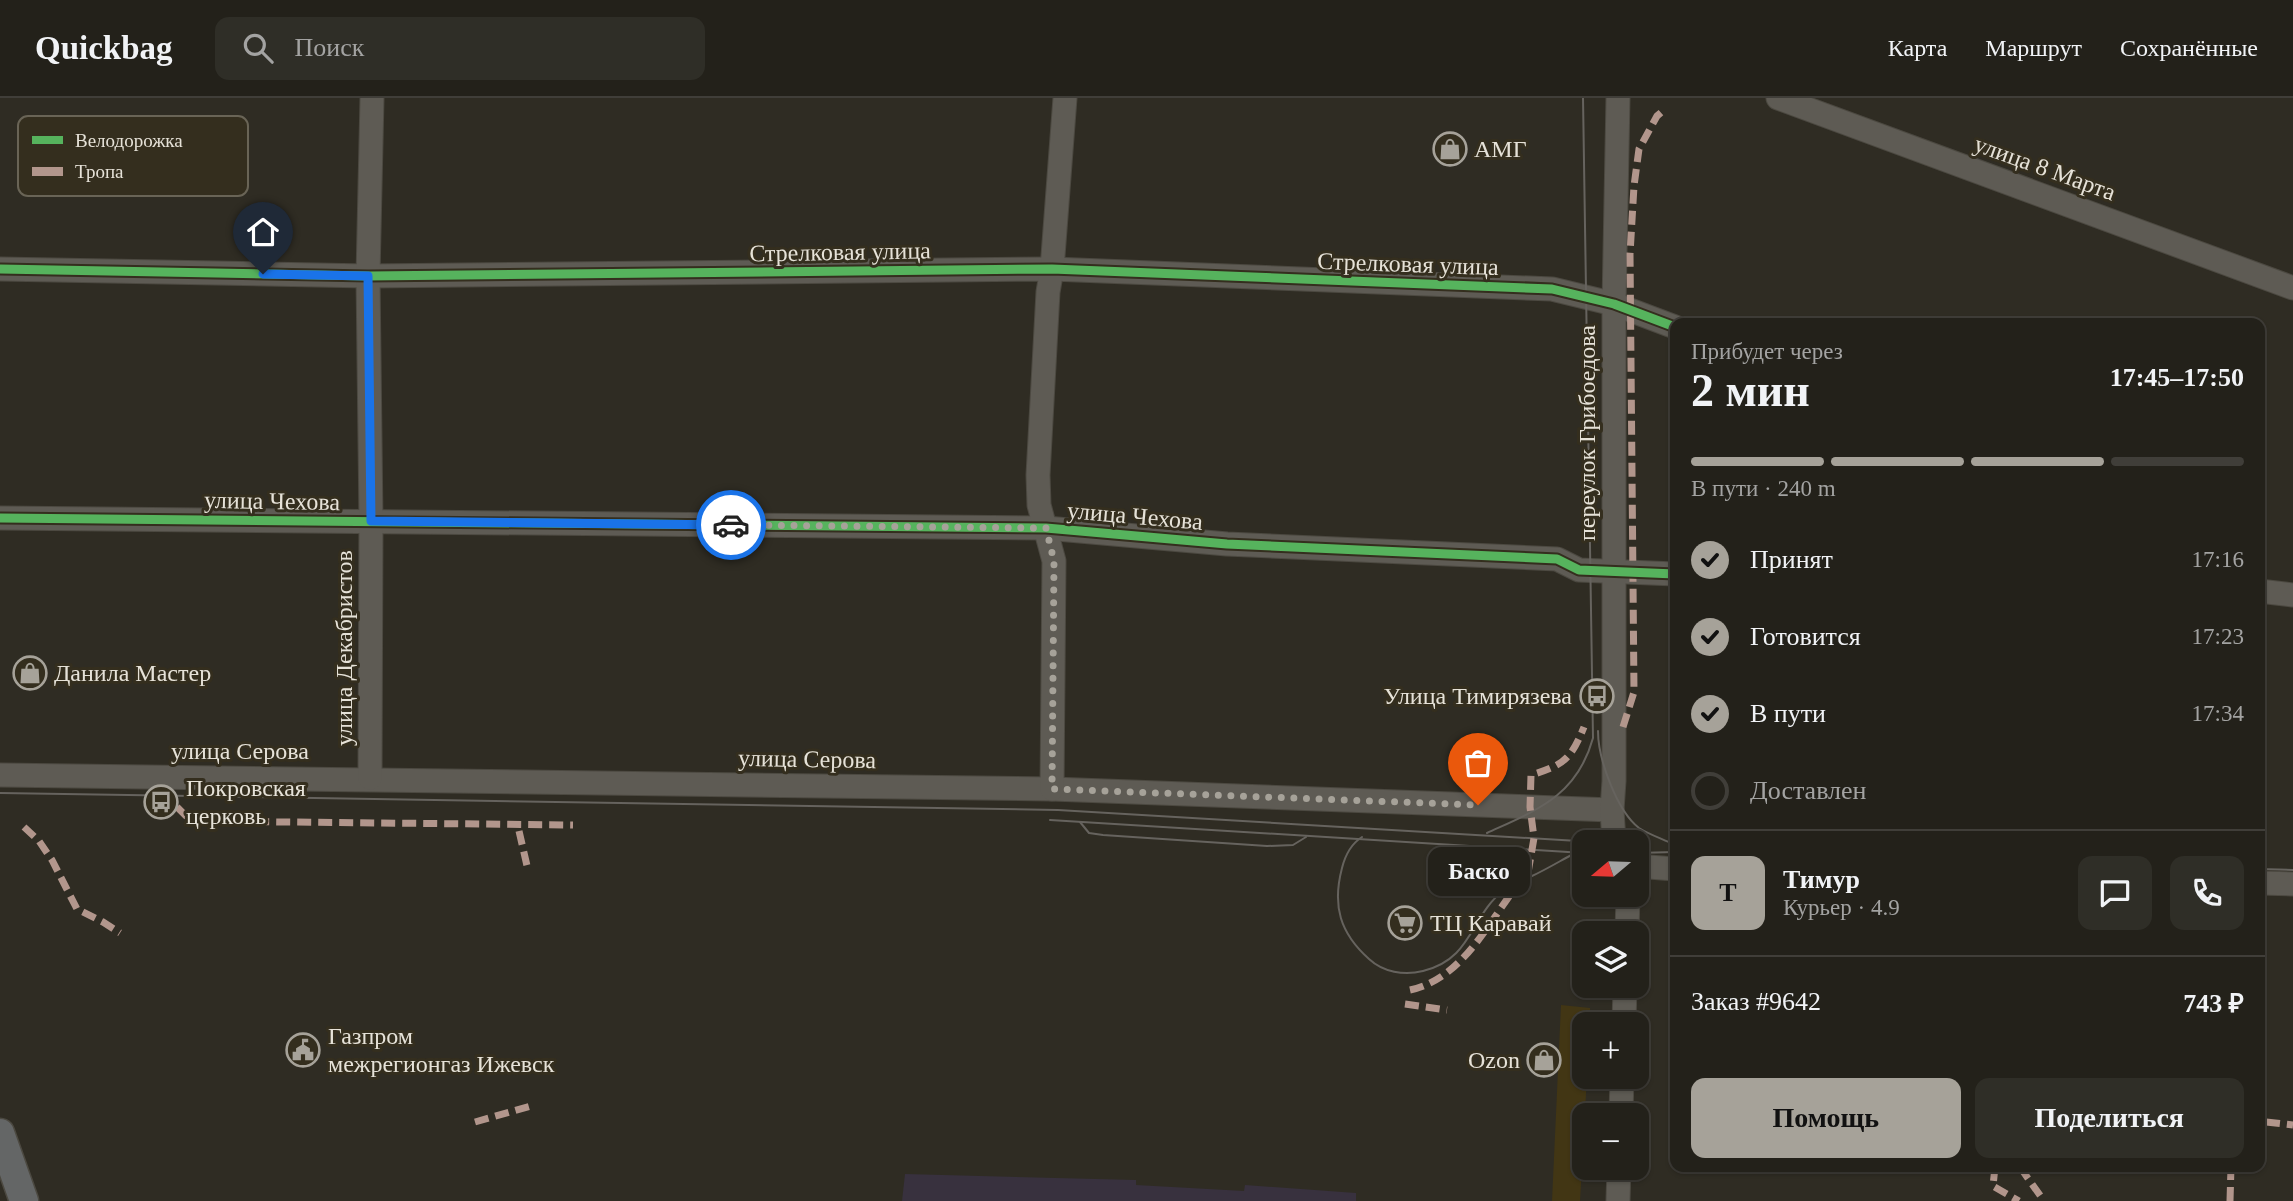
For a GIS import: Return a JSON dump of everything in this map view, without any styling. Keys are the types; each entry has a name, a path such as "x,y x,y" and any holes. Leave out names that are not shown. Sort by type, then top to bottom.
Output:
{"main road":[{"path":"0,1133 24,1201"}],"street":[{"name":"улица Декабристов","path":"370,778 368,276 372,98"},
{"path":"1052,789 1054,561 1039,505 1038,475 1048,292 1065,98"},
{"name":"улица 8 Марта","path":"1779,98 2293,288"},
{"name":"переулок Грибоедова","path":"1612,810 1614,304 1622,104"},
{"name":"Стрелковая улица","path":"0,269 368,276 1052,269 1552,289 1614,304 1670,325"},
{"name":"улица Чехова","path":"0,518 1046,528 1227,544 1557,559 1579,570 1670,574"},
{"path":"2265,592 2293,595"},
{"name":"улица Серова","path":"4,769 1052,789 1612,810"},
{"path":"1612,810 1613,830"},
{"path":"1649,867 1670,869"},
{"path":"2265,883 2293,884"},
{"path":"1618,1201 1619,1180"}],"shaded area":[{"path":"1561,1005 1590,1008 1590,1012 1572,1012 1572,1089 1586,1089 1585,1103 1572,1103 1572,1180 1581,1180 1580,1201 1552,1201"},
{"path":"905,1174 1136,1180 1136,1185 1244,1191 1245,1185 1356,1193 1356,1201 902,1201"}],"tram line":[{"path":"1487,833 1553,799 1577,774 1593,738 1583,98"},
{"path":"1598,731 1605,770 1623,810 1639,828 1670,843"},
{"path":"0,793 1058,810 1572,841"},
{"path":"1050,820 1572,852"},
{"path":"1080,822 1089,833 1103,835 1267,846 1293,845 1306,837"},
{"path":"1362,837 1349,851 1342,868 1338,895 1341,918 1351,939 1369,959 1387,970 1401,973 1423,971 1452,957 1470,936 1493,900 1504,890 1572,855"},
{"path":"1649,853 1670,852"},
{"path":"2265,869 2293,870"}],"marked path":[{"path":"1623,727 1634,692 1630,254 1634,186 1639,149 1657,116 1665,109"},
{"path":"1528,873 1534,838 1530,807 1531,775 1551,768 1565,759 1575,747 1584,727"},
{"path":"177,807 191,821 573,825"},
{"path":"24,827 39,841 52,860 77,909 120,933"},
{"path":"519,831 528,870"},
{"path":"1410,990 1428,984 1457,964 1470,951 1513,891 1522,886"},
{"path":"1405,1004 1447,1010"},
{"path":"475,1122 531,1106"},
{"path":"2266,1122 2293,1125"},
{"path":"1994,1172 1993,1186 2019,1201"},
{"path":"2024,1172 2044,1201"},
{"path":"2230,1201 2231,1172"}],"cycle path":[{"path":"0,269 368,276 1052,269 1552,289 1614,304 1670,325"},
{"path":"0,518 1046,528 1227,544 1557,559 1579,570 1670,574"}],"way so far":[{"path":"731,525 1046,528 1054,561 1052,789 1478,805"}],"place":[{"name":"АМГ","path":"1450,149"},
{"name":"Данила Мастер","path":"30,673"},
{"name":"Улица Тимирязева","path":"1597,696"},
{"name":"Покровская церковь","path":"161,802"},
{"name":"Баско","path":"1478,805"},
{"name":"ТЦ Каравай","path":"1405,923"},
{"name":"Газпром межрегионгаз Ижевск","path":"303,1050"},
{"name":"Ozon","path":"1544,1060"}],"route":[{"path":"263,274 368,276 371,521 731,525"}]}
